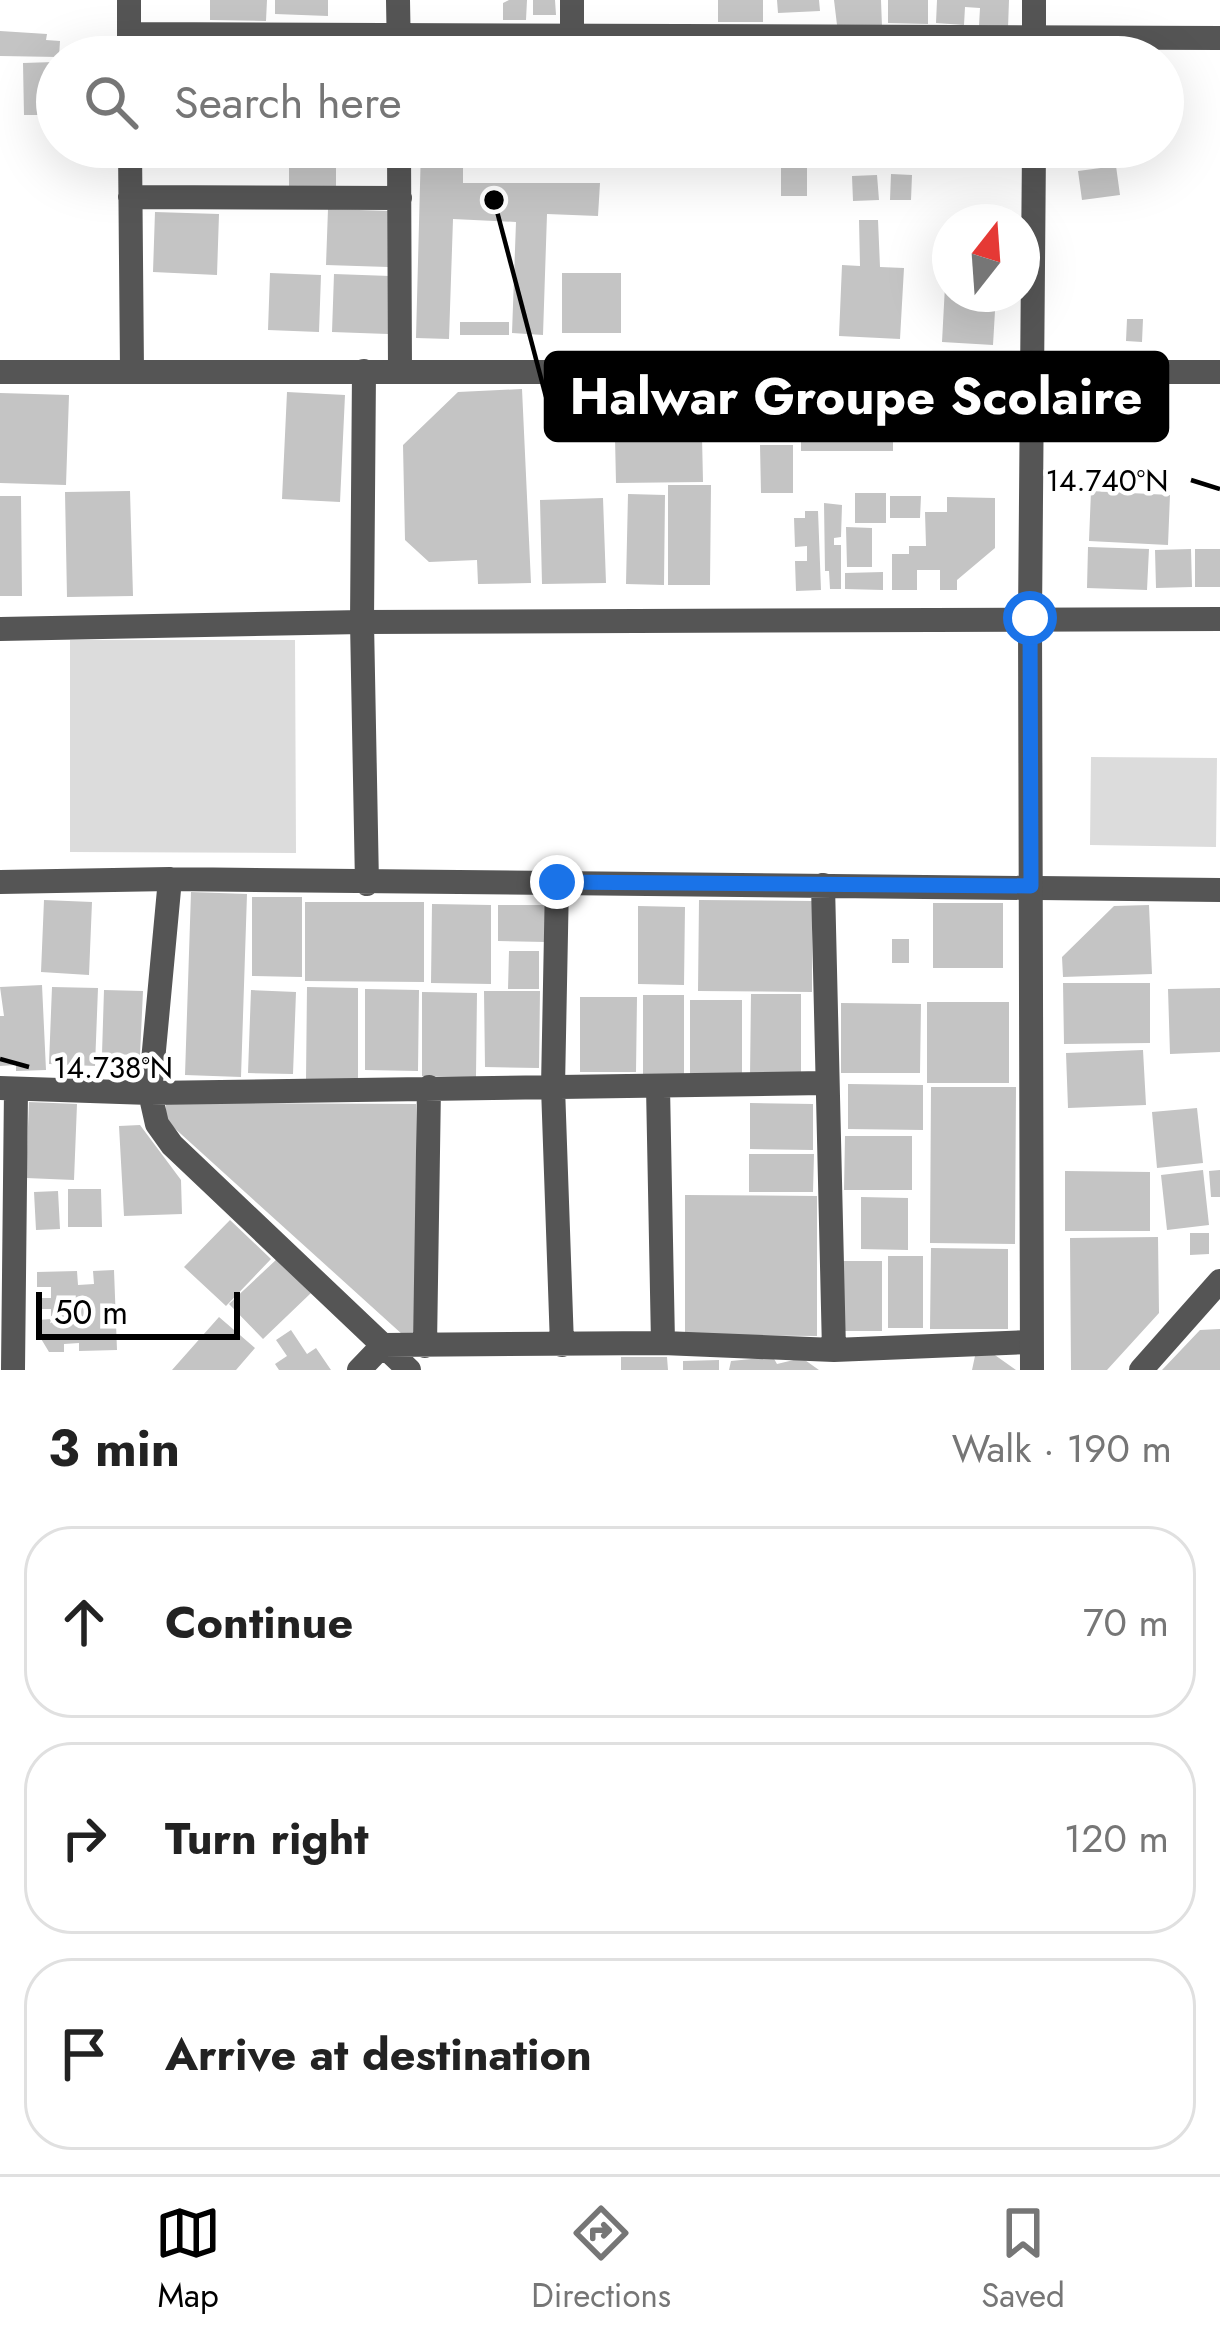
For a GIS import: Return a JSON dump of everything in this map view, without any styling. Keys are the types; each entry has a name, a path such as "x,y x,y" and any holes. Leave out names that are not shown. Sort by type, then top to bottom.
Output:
{"street":[{"path":"129,0 129,36"},
{"path":"398,0 399,36"},
{"path":"572,0 572,36"},
{"path":"1034,0 1034,36"},
{"path":"1184,40 1220,38"},
{"path":"130,168 132,373"},
{"path":"399,168 400,370"},
{"path":"1032,1370 1034,168"},
{"path":"130,197 400,198"},
{"path":"364,371 367,884"},
{"path":"0,372 1220,372"},
{"path":"0,629 362,622 1220,619"},
{"path":"0,882 170,879 1220,890"},
{"path":"170,879 150,1093 157,1124 172,1145 409,1370"},
{"path":"557,882 553,1087 562,1345"},
{"path":"823,886 824,1083 844,1356"},
{"path":"13,1370 8,1089 150,1093 824,1083"},
{"path":"425,1346 429,1087"},
{"path":"658,1087 663,1343"},
{"path":"1141,1370 1208,1309 1220,1281"},
{"path":"359,1370 382,1346 663,1343 844,1356 1030,1342"}],"shaded area":[{"path":"70,640 295,640 296,853 70,852"},
{"path":"1091,757 1217,758 1216,847 1090,845"}],"building":[{"path":"210,0 267,0 266,21 210,20"},
{"path":"275,0 328,0 328,16 275,14"},
{"path":"527,0 526,20 503,20 503,3"},
{"path":"533,0 555,0 556,15 533,15"},
{"path":"718,0 763,0 763,22 718,22"},
{"path":"777,0 819,0 820,11 778,13"},
{"path":"834,0 881,0 882,27 837,25"},
{"path":"888,0 928,0 928,24 888,23"},
{"path":"937,0 1009,0 1008,28 979,26 980,8 965,7 964,25 936,23"},
{"path":"0,31 47,34 36,36 36,57 0,56"},
{"path":"23,63 36,63 36,115 24,115"},
{"path":"289,168 336,168 336,188 289,187"},
{"path":"420,168 463,168 463,183 600,183 598,216 547,214 543,335 512,333 516,222 453,219 449,339 416,338"},
{"path":"781,168 807,168 807,196 781,196"},
{"path":"1116,168 1120,195 1082,200 1078,171"},
{"path":"891,174 912,175 911,200 890,200"},
{"path":"877,175 879,200 853,201 852,176"},
{"path":"328,209 390,211 388,267 326,265"},
{"path":"155,212 219,214 217,275 153,272"},
{"path":"859,220 878,220 880,267 904,268 900,339 839,336 842,265 860,266"},
{"path":"270,273 321,275 319,332 268,330"},
{"path":"562,273 621,273 621,333 562,333"},
{"path":"334,274 390,276 388,334 332,332"},
{"path":"944,312 995,312 993,345 942,342"},
{"path":"1127,319 1143,319 1142,342 1126,341"},
{"path":"460,322 509,322 509,335 460,335"},
{"path":"522,389 531,583 478,584 477,560 429,562 405,540 403,445 458,392"},
{"path":"701,391 703,482 616,483 614,392"},
{"path":"287,392 345,395 340,502 282,499"},
{"path":"0,393 69,395 66,485 0,483"},
{"path":"801,401 893,402 893,451 801,451"},
{"path":"760,445 793,445 793,493 761,493"},
{"path":"668,485 711,485 710,585 668,585"},
{"path":"130,491 133,596 67,597 65,492"},
{"path":"1091,491 1170,495 1168,545 1089,541"},
{"path":"855,493 886,493 886,523 855,523"},
{"path":"628,494 665,495 664,585 626,584"},
{"path":"0,496 21,496 22,596 0,596"},
{"path":"890,496 921,496 920,518 890,518"},
{"path":"947,497 995,498 995,548 957,580 957,590 940,590 940,570 917,570 917,590 892,590 892,554 909,554 909,546 926,546 925,512 947,512"},
{"path":"603,498 606,583 542,584 540,500"},
{"path":"824,503 842,505 841,537 834,538 834,545 841,545 841,589 830,589 829,571 825,571"},
{"path":"805,511 818,511 821,590 796,591 795,561 807,561 807,546 795,547 794,518 805,518"},
{"path":"846,527 872,528 872,567 847,567"},
{"path":"1088,547 1149,549 1147,590 1087,588"},
{"path":"1191,549 1192,587 1156,588 1155,550"},
{"path":"1195,549 1220,549 1220,587 1195,587"},
{"path":"883,572 883,590 845,589 845,573"},
{"path":"191,892 247,894 241,1077 185,1075"},
{"path":"252,897 302,897 302,977 252,976"},
{"path":"44,900 92,902 89,975 41,972"},
{"path":"699,900 812,901 812,992 698,991"},
{"path":"305,902 424,902 424,982 305,981"},
{"path":"933,903 1003,903 1003,968 933,968"},
{"path":"432,904 491,905 491,984 431,983"},
{"path":"498,905 546,905 546,942 498,941"},
{"path":"1149,905 1152,974 1063,977 1062,957 1114,906"},
{"path":"638,906 685,907 684,985 638,984"},
{"path":"892,939 909,939 909,963 892,963"},
{"path":"509,951 539,951 539,989 508,989"},
{"path":"1063,983 1150,983 1150,1043 1064,1044"},
{"path":"42,985 46,1070 0,1066 0,1016 4,1016 0,987"},
{"path":"52,987 98,988 95,1066 49,1064"},
{"path":"307,987 358,988 358,1080 306,1080"},
{"path":"1220,988 1220,1052 1170,1054 1168,989"},
{"path":"365,989 419,990 418,1071 365,1070"},
{"path":"104,990 143,991 140,1055 102,1054"},
{"path":"251,990 296,992 293,1074 248,1073"},
{"path":"484,991 540,991 539,1068 485,1067"},
{"path":"422,992 477,993 476,1077 422,1076"},
{"path":"751,994 801,994 801,1076 750,1076"},
{"path":"643,995 684,995 684,1076 643,1075"},
{"path":"580,997 637,997 636,1072 580,1072"},
{"path":"690,1000 742,1000 742,1074 690,1074"},
{"path":"927,1002 1009,1002 1009,1083 927,1083"},
{"path":"841,1003 921,1004 920,1073 841,1073"},
{"path":"1143,1050 1146,1105 1068,1108 1066,1053"},
{"path":"848,1084 923,1085 923,1130 848,1129"},
{"path":"931,1087 1016,1087 1015,1244 930,1243"},
{"path":"29,1102 77,1104 74,1180 26,1178"},
{"path":"166,1103 416,1104 416,1335 403,1335 166,1125"},
{"path":"750,1103 813,1104 813,1150 750,1149"},
{"path":"1197,1108 1203,1163 1157,1168 1152,1112"},
{"path":"140,1125 181,1180 182,1214 124,1216 119,1126"},
{"path":"845,1136 912,1136 912,1190 844,1190"},
{"path":"749,1154 814,1154 813,1192 749,1192"},
{"path":"1203,1170 1209,1225 1167,1230 1161,1175"},
{"path":"1220,1170 1220,1197 1211,1197 1209,1171"},
{"path":"1065,1171 1150,1172 1150,1231 1065,1231"},
{"path":"68,1189 101,1189 102,1227 68,1227"},
{"path":"58,1191 60,1229 36,1230 34,1192"},
{"path":"685,1195 817,1196 817,1336 685,1335"},
{"path":"861,1197 908,1198 908,1250 861,1249"},
{"path":"230,1220 271,1259 226,1306 184,1267"},
{"path":"1190,1233 1209,1233 1209,1254 1190,1255"},
{"path":"1158,1237 1159,1313 1107,1370 1071,1370 1070,1238"},
{"path":"931,1248 1008,1249 1008,1329 930,1329"},
{"path":"888,1256 923,1256 923,1328 888,1328"},
{"path":"278,1258 311,1293 263,1339 229,1304"},
{"path":"843,1261 882,1261 882,1331 842,1331"},
{"path":"114,1270 117,1350 79,1351 79,1343 64,1344 64,1352 49,1352 37,1332 38,1320 51,1319 51,1309 38,1309 38,1298 51,1298 51,1287 37,1287 37,1272 77,1271 78,1285 94,1284 93,1271"},
{"path":"219,1317 255,1348 236,1370 172,1370"},
{"path":"1220,1329 1220,1370 1162,1370 1200,1330"},
{"path":"291,1330 307,1354 316,1348 331,1370 279,1370 275,1364 287,1356 276,1340"},
{"path":"992,1353 1016,1370 972,1370 975,1356"},
{"path":"621,1357 667,1357 668,1370 621,1370"},
{"path":"773,1357 777,1364 802,1358 819,1370 729,1370 731,1361"},
{"path":"719,1360 719,1370 683,1370 683,1361"}],"place":[{"name":"Halwar Groupe Scolaire","path":"494,200"}],"route":[{"path":"557,882 1031,886 1030,618"}]}
